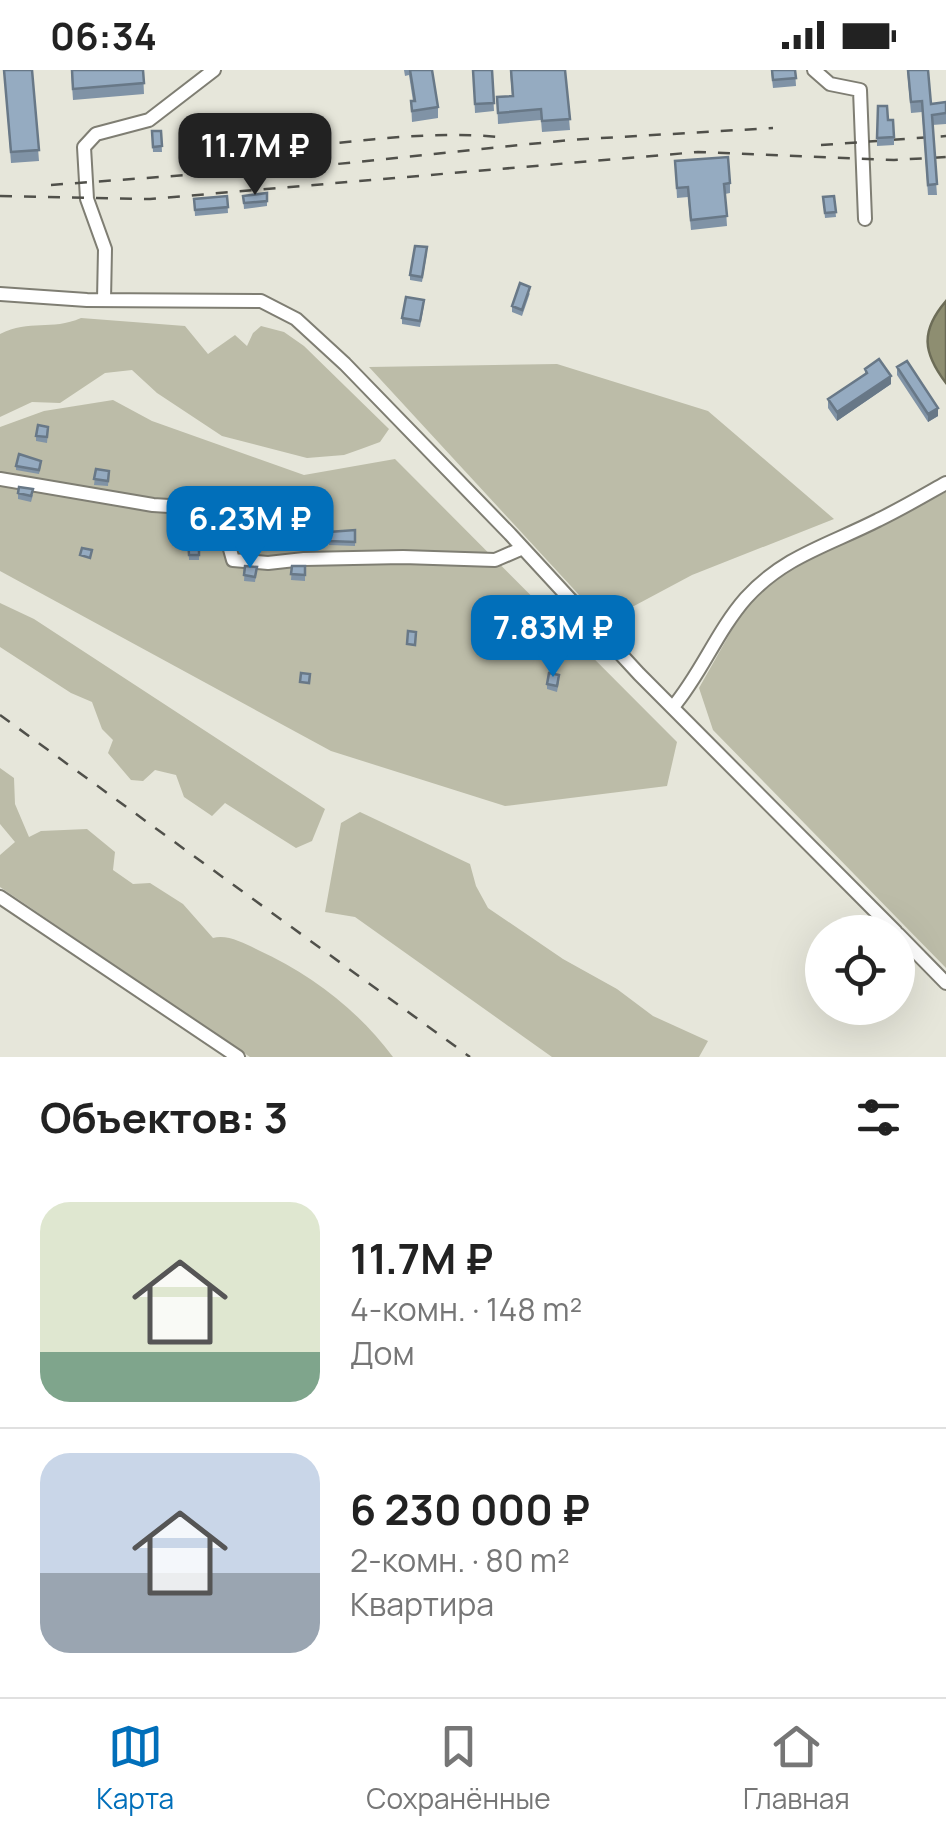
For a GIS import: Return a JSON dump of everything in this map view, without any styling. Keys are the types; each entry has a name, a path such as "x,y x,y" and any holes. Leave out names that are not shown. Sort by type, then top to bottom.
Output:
{"street":[{"path":"104,300 105,249 87,198 84,147 96,134 148,120 214,70"},
{"path":"814,70 830,84 860,90 866,220"},
{"path":"0,294 104,300 261,300 296,319 345,364 673,708 879,915"},
{"path":"0,479 153,505 202,508 221,516 233,560 268,564 383,557 495,560 524,548"},
{"path":"673,708 745,599 781,565 946,483"},
{"path":"0,897 238,1057"},
{"path":"915,951 946,983"}],"shaded area":[{"path":"946,301 946,383 933,362 928,342 932,322"},
{"path":"81,318 185,326 208,354 235,335 247,346 261,326 284,332 304,346 389,429 380,442 361,449 344,455 307,458 222,436 157,393 132,370 105,373 60,403 32,402 0,417 0,334"},
{"path":"557,364 708,411 834,519 692,575 604,622 369,367"},
{"path":"113,400 152,421 304,475 395,459 677,742 667,786 505,806 331,751 0,571 0,427 44,411"},
{"path":"946,492 946,968 915,936 915,915 894,915 713,730 699,688 742,612 778,577 837,543 875,529"},
{"path":"0,603 34,619 325,809 312,841 296,848 225,803 212,816 184,797 176,775 155,770 143,781 131,780 108,753 113,740 102,729 92,702 71,693 0,647"},
{"path":"0,768 14,778 15,804 29,837 41,831 87,829 115,852 113,870 133,884 150,883 183,904 213,938 241,942 315,982 349,1009 393,1057 250,1057 0,887 0,855 15,842 0,824"},
{"path":"360,812 470,864 488,908 653,1016 708,1041 699,1057 552,1057 355,917 325,912 341,823"}],"building":[{"path":"4,70 32,70 39,150 11,152"},
{"path":"72,70 143,70 144,83 73,89"},
{"path":"410,70 432,70 438,107 412,111 411,101 415,101"},
{"path":"473,70 492,70 494,103 475,104"},
{"path":"511,70 565,70 570,119 542,121 541,109 498,113 497,97 513,96"},
{"path":"772,70 795,70 796,78 773,80"},
{"path":"908,70 928,70 931,104 946,102 946,113 932,115 937,184 928,185 922,101 911,102"},
{"path":"878,106 887,106 894,137 877,138"},
{"path":"152,131 161,131 162,146 153,147"},
{"path":"728,157 730,183 724,184 727,216 691,220 688,187 677,188 675,161"},
{"path":"267,193 267,201 244,203 243,196"},
{"path":"227,196 228,207 195,210 194,199"},
{"path":"834,196 836,212 825,213 823,197"},
{"path":"415,246 427,247 422,277 410,275"},
{"path":"520,283 530,287 522,310 512,306"},
{"path":"406,297 424,300 420,321 402,318"},
{"path":"879,359 891,376 837,412 828,399 867,373 865,369"},
{"path":"907,361 938,408 928,414 897,367"},
{"path":"38,425 48,427 47,437 36,436"},
{"path":"19,454 41,461 39,470 16,466"},
{"path":"96,469 109,471 108,481 94,479"},
{"path":"19,487 33,489 31,496 18,493"},
{"path":"355,530 355,542 329,541 329,532"},
{"path":"310,531 320,531 320,539 311,539"},
{"path":"188,535 199,535 199,555 189,555"},
{"path":"82,548 92,550 90,558 80,555"},
{"path":"245,566 257,567 255,577 244,575"},
{"path":"292,566 305,566 305,575 291,574"},
{"path":"408,631 416,632 415,645 407,644"},
{"path":"539,641 548,641 548,652 539,652"},
{"path":"301,673 310,674 309,683 300,682"},
{"path":"549,673 559,675 557,686 547,684"}],"railway":[{"path":"51,185 337,164 569,140 773,128"},
{"path":"268,151 412,136 499,137"},
{"path":"821,145 946,136"},
{"path":"0,196 150,199 698,152 894,160 946,157"},
{"path":"0,715 470,1057"}]}
